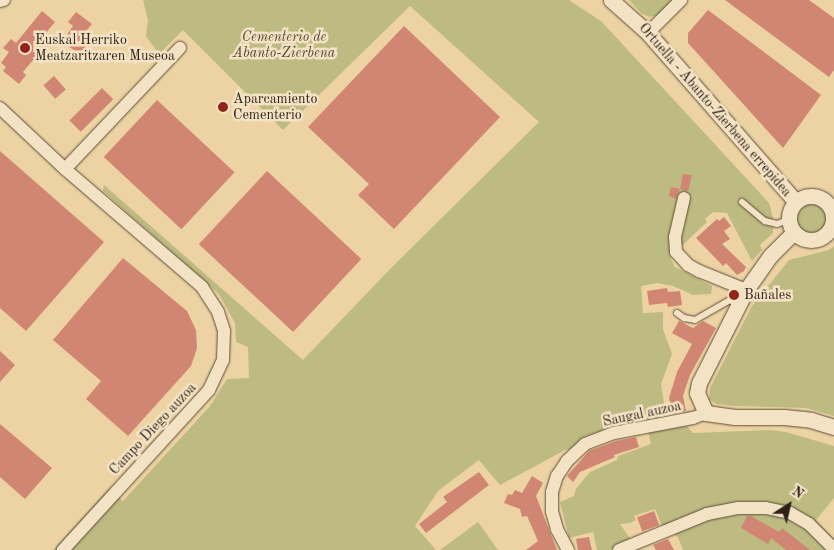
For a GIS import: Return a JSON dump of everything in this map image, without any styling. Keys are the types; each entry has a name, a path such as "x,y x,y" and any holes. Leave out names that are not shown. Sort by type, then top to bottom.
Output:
{"street":[{"path":"0,1 4,0"},
{"name":"Ortuella - Abanto-Zierbena errepidea","path":"611,0 648,33 795,202"},
{"path":"648,33 681,0"},
{"path":"65,169 180,48"},
{"name":"Campo Diego auzoa","path":"0,108 65,169 202,287 218,312 224,331 225,346 223,360 216,378 200,401 63,550"},
{"path":"812,195 824,200 833,209 832,223 825,235 812,240 805,239 791,226 789,213 795,202 812,195"},
{"path":"684,198 675,237 676,252 688,265 699,271 746,290"},
{"path":"791,226 738,304 699,383 697,393 706,413 735,417 784,417 811,420 834,427"},
{"name":"Saugal auzoa","path":"568,550 557,529 552,511 552,492 557,476 567,461 586,444 614,433 685,420 706,413"},
{"path":"619,550 707,514 738,508 766,508 790,513 808,524 834,550"}],"lane":[{"path":"742,202 765,221 791,226"},
{"path":"677,312 684,318 695,320 730,300 738,304"}],"green space":[{"name":"Cementerio de Abanto-Zierbena","path":"143,0 569,0 601,21 769,203 773,218 773,233 760,245 762,250 752,261 727,213 713,212 705,219 707,222 670,257 675,267 712,286 711,294 693,295 673,286 657,283 641,286 643,313 663,312 663,329 672,354 661,384 668,429 686,425 693,433 769,430 786,432 834,446 834,498 816,520 834,539 834,550 683,550 678,537 662,526 655,509 634,516 636,520 630,523 620,524 631,540 610,550 597,550 593,532 569,538 560,502 574,496 576,489 590,472 617,460 618,456 651,444 648,432 642,424 618,426 586,436 573,448 565,450 500,485 479,460 438,491 415,526 436,550 53,550 109,488 123,501 210,406 227,379 249,378 248,347 236,342 235,323 219,294 103,191 104,185 303,360 391,268 539,122 410,6 283,130 183,30 159,54 146,36 148,20"},
{"path":"629,0 676,0 656,16 649,17 641,13"},
{"path":"810,203 821,208 826,219 821,230 810,235 799,230 794,219 799,208"},
{"path":"834,246 834,416 806,408 733,406 716,404 709,399 710,388 752,306 789,260 829,250"},
{"path":"478,522 498,550 440,550"}],"building":[{"path":"725,0 809,0 834,18 834,70 829,77"},
{"path":"708,10 821,95 783,148 688,43 688,33"},
{"name":"Euskal Herriko Meatzaritzaren Museoa","path":"42,11 55,22 45,34 53,41 41,55 39,53 23,72 26,75 19,84 3,71 6,67 1,63 9,52 3,48 11,39 16,43"},
{"path":"76,12 92,24 80,38 88,43 80,54 62,42 73,26 68,22"},
{"path":"404,26 500,117 394,229 358,195 369,184 308,127"},
{"path":"54,76 66,90 55,99 43,85"},
{"path":"102,88 113,99 81,132 69,121"},
{"path":"157,100 235,172 181,229 104,157"},
{"path":"0,151 104,242 26,331 0,308"},
{"path":"267,171 361,259 293,332 199,244"},
{"path":"683,174 692,175 688,191 680,189"},
{"path":"671,187 680,189 676,199 669,196"},
{"path":"724,217 731,226 724,231 730,239 722,244 746,267 744,271 737,275 726,263 723,266 696,238 717,219 719,221"},
{"path":"123,258 187,311 196,330 197,348 191,366 128,436 86,399 101,381 53,340"},
{"path":"667,288 668,292 680,291 682,305 668,307 667,303 649,305 647,291"},
{"path":"679,321 693,328 703,321 716,328 690,375 683,396 686,411 676,413 675,410 672,411 669,398 677,372 692,344 672,333"},
{"path":"0,351 15,365 0,382"},
{"path":"0,424 52,468 25,499 0,477"},
{"path":"636,437 639,447 614,455 615,457 580,472 573,482 567,476 589,451 616,441"},
{"path":"479,472 489,485 426,533 419,524 447,502 443,497"},
{"path":"532,476 543,483 536,496 557,550 526,550 538,541 527,516 522,517 520,509 504,503 508,494 512,495 515,490 522,493"},
{"path":"654,511 659,525 642,531 637,517"},
{"path":"747,516 751,516 779,532 782,528 810,550 786,550 771,538 768,544 741,528"},
{"path":"589,537 592,550 578,550 576,539"},
{"path":"668,539 674,550 656,550 653,545"}],"place":[{"name":"Euskal Herriko Meatzaritzaren Museoa","path":"25,48"},
{"name":"Aparcamiento Cementerio","path":"223,107"},
{"name":"Bañales","path":"734,295"}]}
